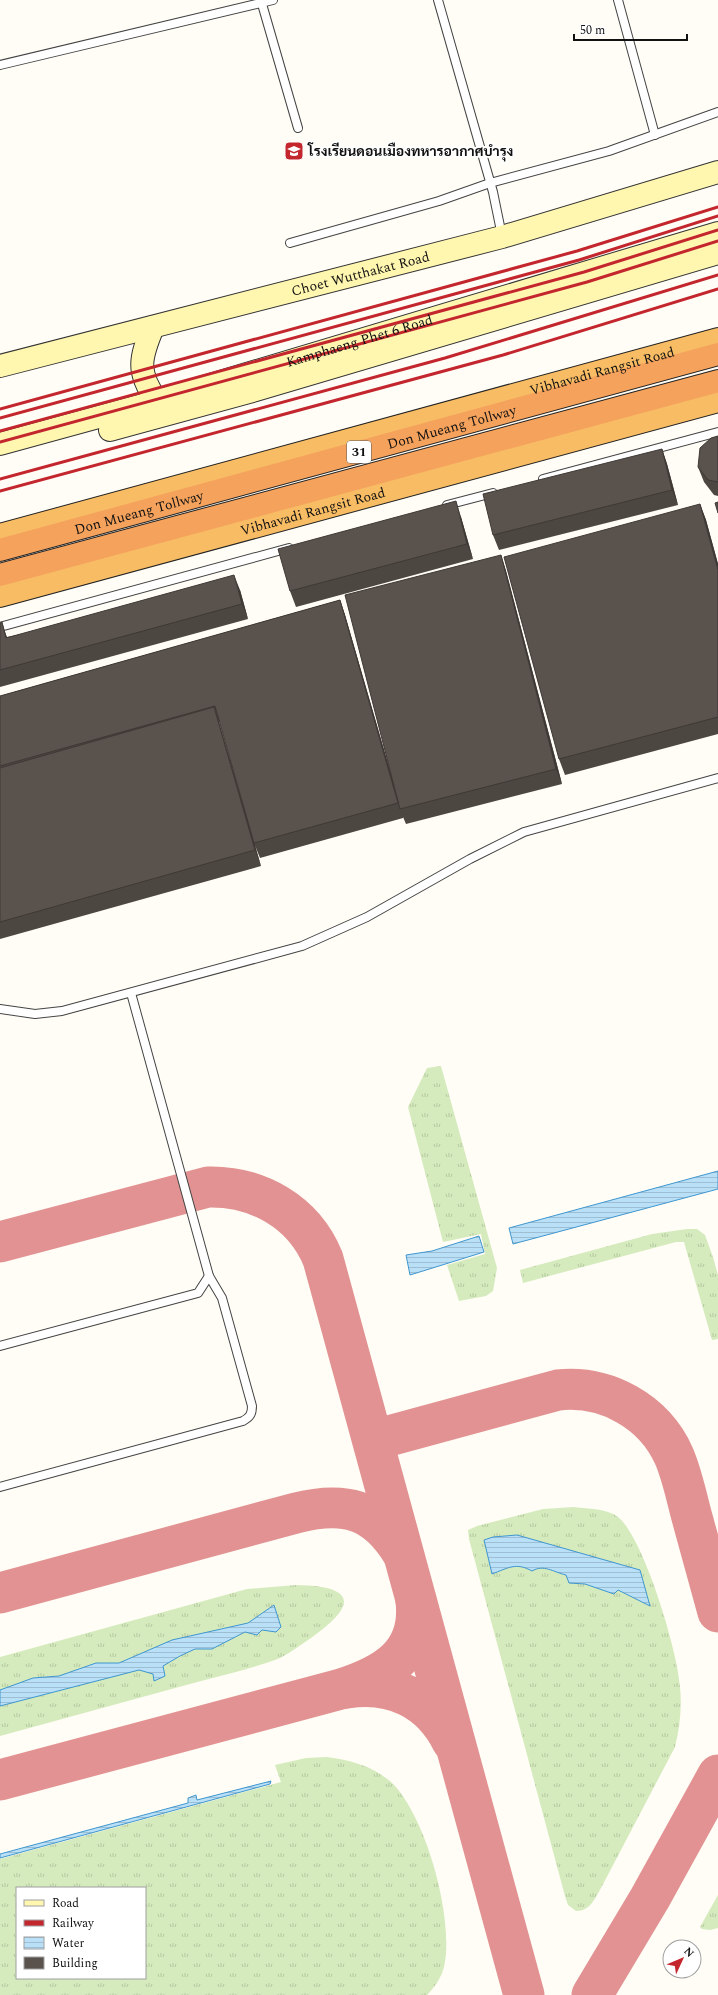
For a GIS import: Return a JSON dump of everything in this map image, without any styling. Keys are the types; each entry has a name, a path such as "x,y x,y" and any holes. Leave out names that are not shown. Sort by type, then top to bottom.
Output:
{"highway":[{"name":"Vibhavadi Rangsit Road","path":"0,535 718,339"},
{"name":"Don Mueang Tollway","path":"0,550 718,354"},
{"name":"Don Mueang Tollway","path":"0,575 718,381"},
{"name":"Vibhavadi Rangsit Road","path":"0,596 718,402"}],"main road":[{"name":"Choet Wutthakat Road","path":"0,366 153,327 501,230 718,172"},
{"name":"Kamphaeng Phet 6 Road","path":"0,444 157,401 718,233"},
{"name":"Kamphaeng Phet 6 Road","path":"0,459 256,390 718,253"},
{"path":"153,327 143,350 140,366 146,387 157,401"}],"lane":[{"path":"0,65 262,4 273,0"},
{"path":"438,0 493,192 501,230"},
{"path":"618,0 655,135"},
{"path":"262,4 298,128"},
{"path":"290,243 439,201 490,183 609,151 718,112"},
{"path":"535,482 718,432"},
{"path":"435,508 504,490"},
{"path":"0,627 298,546"},
{"path":"0,1009 27,1013 48,1013 131,993 302,946 367,917 470,859 524,832 718,778"},
{"path":"0,1487 248,1418 252,1412 252,1406 222,1298 209,1276 131,993"},
{"path":"0,1346 198,1293 209,1276"}],"green space":[{"path":"441,1066 497,1268 493,1291 486,1296 459,1301 447,1265 485,1254 481,1234 443,1242 408,1107 427,1068"},
{"path":"697,1229 705,1235 713,1257 718,1275 718,1339 712,1340 684,1242 676,1242 523,1283 520,1270 652,1234"},
{"path":"574,1507 603,1510 613,1514 618,1517 628,1529 649,1571 666,1623 678,1671 681,1702 675,1747 596,1897 588,1907 581,1911 576,1911 568,1905 565,1896 469,1539 468,1530 477,1526 543,1509"},
{"path":"296,1585 316,1586 330,1589 339,1593 344,1599 343,1607 337,1616 327,1626 280,1658 239,1671 0,1736 0,1657 247,1589"},
{"path":"327,1757 344,1760 369,1768 384,1776 404,1797 416,1818 435,1869 445,1923 446,1947 444,1967 433,1989 427,1995 0,1995 0,1859 281,1782 275,1765 306,1758"},
{"path":"718,1895 718,1928 710,1930 702,1929 700,1927"}],"water":[{"path":"718,1171 718,1189 513,1244 509,1228"},
{"path":"479,1236 484,1252 410,1275 406,1255 432,1251"},
{"path":"517,1535 640,1570 650,1606 618,1590 614,1594 585,1584 569,1583 566,1575 545,1568 532,1571 517,1566 492,1574 484,1540 493,1537"},
{"path":"274,1605 281,1627 276,1632 262,1630 257,1635 245,1632 212,1649 195,1649 163,1666 165,1676 154,1681 153,1674 139,1670 0,1706 0,1690 33,1678 59,1676 96,1663 119,1663 172,1640 248,1623"},
{"path":"271,1781 270,1784 0,1858 0,1854 188,1803 188,1798 196,1795 197,1800"}],"building":[{"path":"718,436 718,482 708,480 698,467 700,448 711,438"},
{"path":"662,449 672,490 493,535 483,494"},
{"path":"456,501 467,544 290,591 278,549"},
{"path":"718,502 718,513 715,503"},
{"path":"700,504 718,570 718,717 559,759 504,557"},
{"path":"501,555 556,769 400,809 345,595"},
{"path":"234,575 242,604 0,670 0,623 2,622 6,638"},
{"path":"340,600 398,803 254,843 215,706 0,766 0,696"},
{"path":"214,707 255,850 0,922 0,768"}],"taxiway":[{"path":"0,1242 208,1187 244,1191 277,1205 291,1215 315,1242 323,1259 524,1995"},
{"path":"374,1440 558,1390 594,1392 611,1397 626,1404 641,1414 654,1426 665,1440 674,1456 718,1612"},
{"path":"0,1593 313,1509 344,1508 369,1517 392,1537 402,1552"},
{"path":"0,1780 341,1689 372,1677 386,1669 397,1660 407,1648 413,1635 416,1619 416,1601"},
{"path":"347,1688 379,1687 408,1696 433,1714 443,1726 452,1741"},
{"path":"592,1995 650,1898 718,1775"}],"railway":[{"path":"0,409 577,251 718,207"},
{"path":"0,418 579,260 718,216"},
{"path":"0,431 584,272 718,230"},
{"path":"0,442 587,282 718,241"},
{"path":"0,479 445,358 718,275"},
{"path":"0,491 503,355 718,289"}],"place":[{"name":"โรงเรียนดอนเมืองทหารอากาศบำรุง","path":"294,151"}]}
